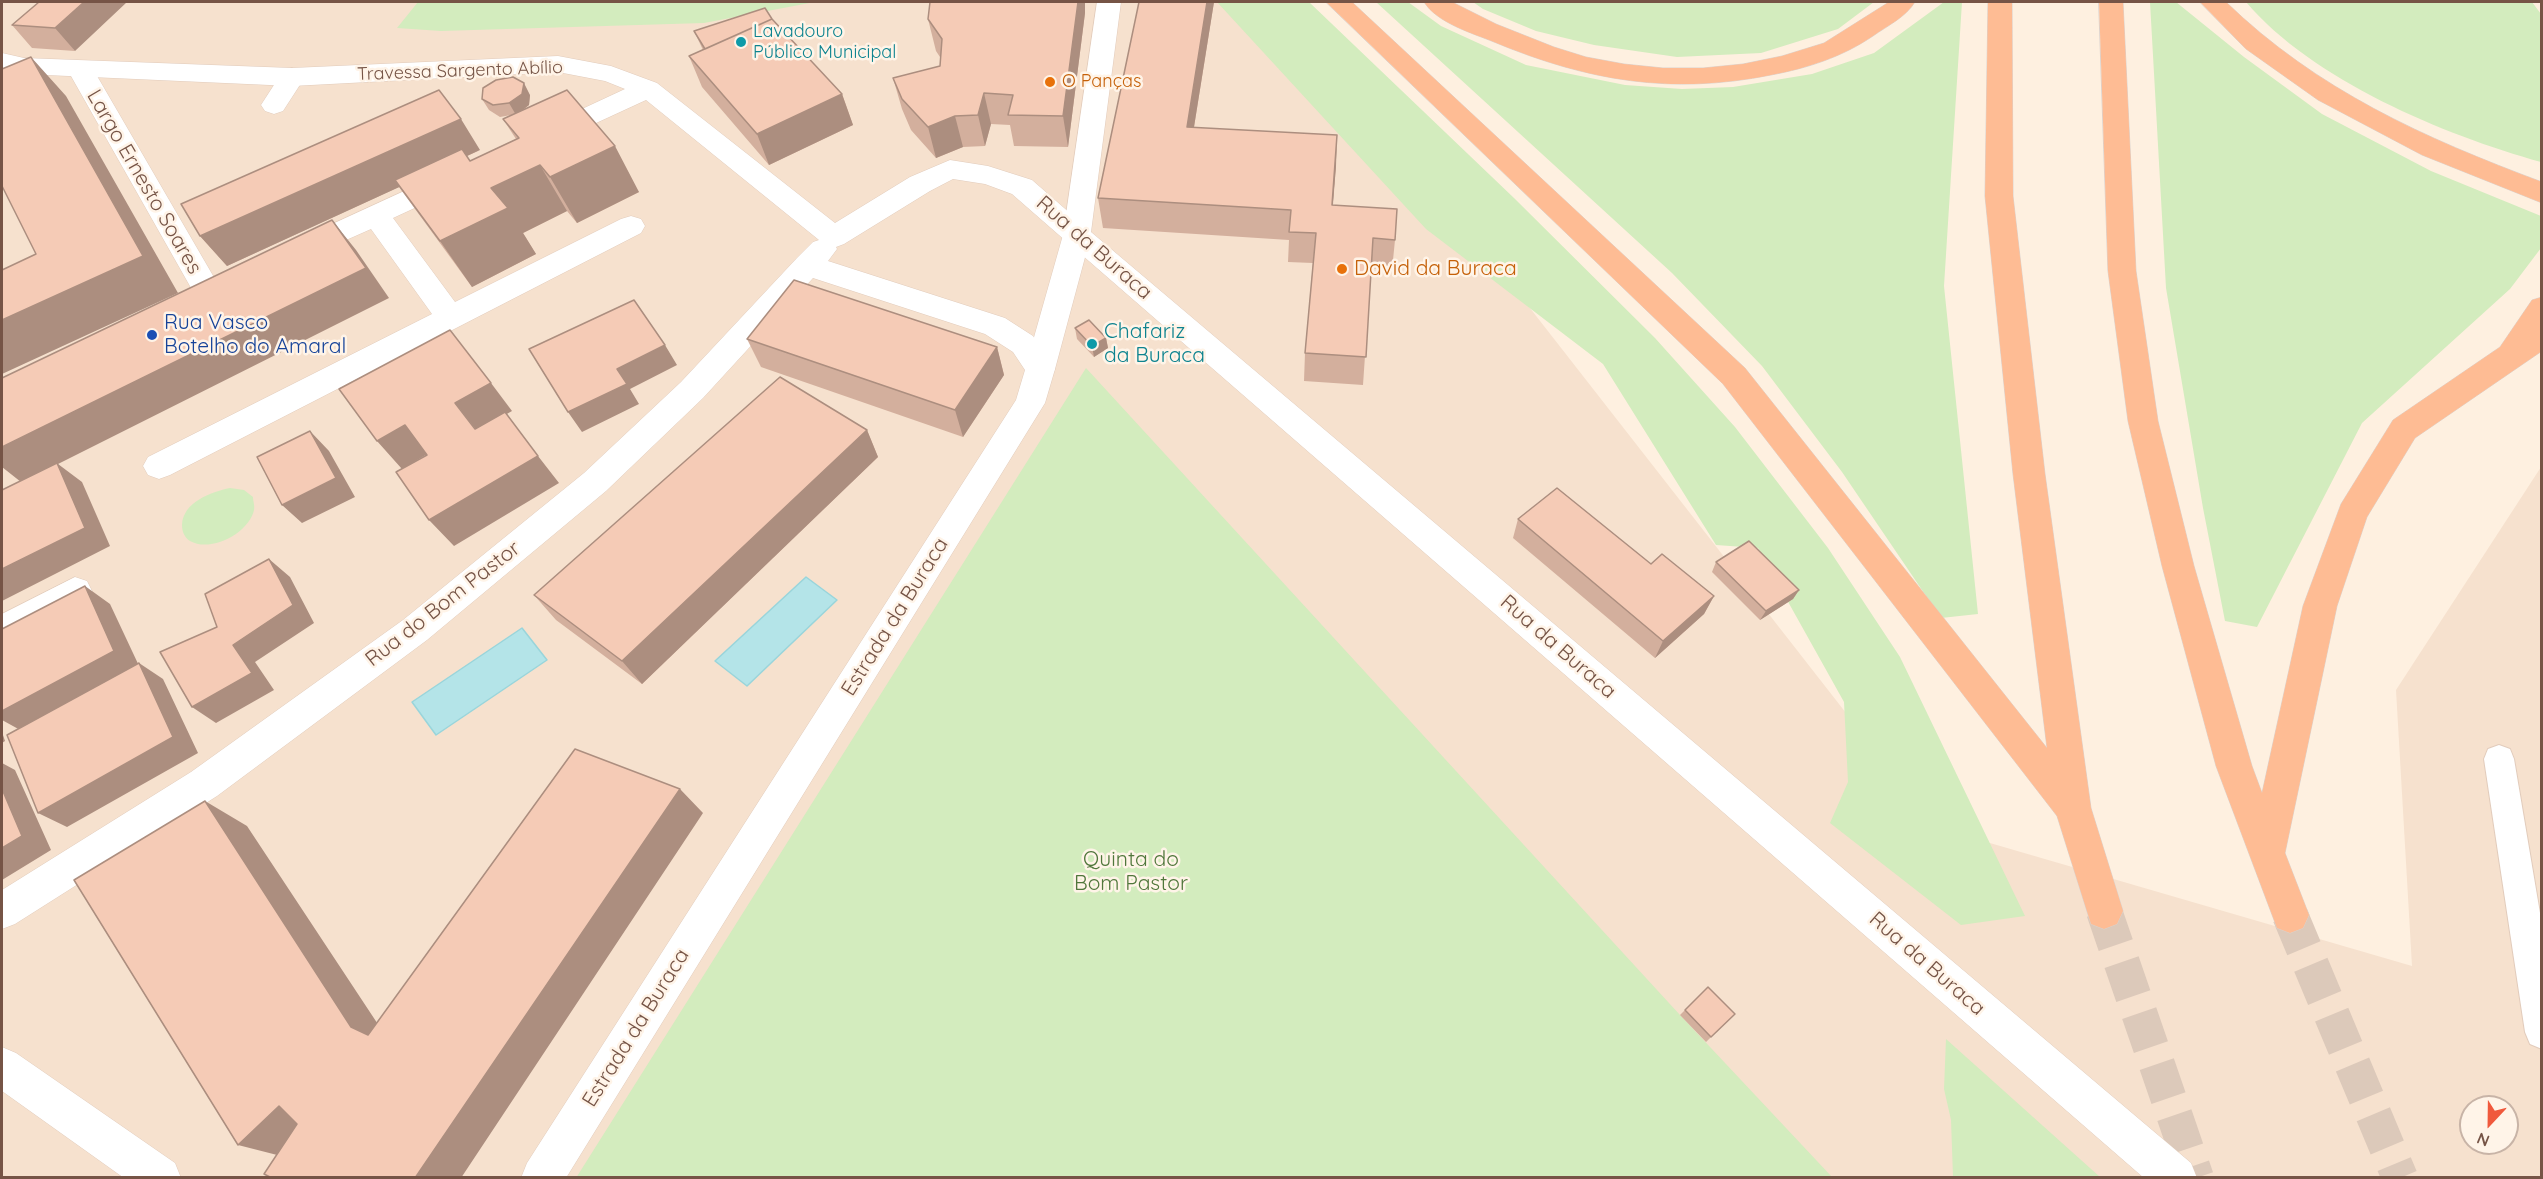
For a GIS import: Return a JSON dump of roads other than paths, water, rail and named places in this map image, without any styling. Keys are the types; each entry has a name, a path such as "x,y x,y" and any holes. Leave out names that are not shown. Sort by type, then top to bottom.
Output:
{"highway":[{"path":"1338,2 1734,376 2073,808"},
{"path":"1436,2 1451,14 1540,53 1638,75 1690,78 1742,74 1827,51 1903,2"},
{"path":"2000,2 2000,196 2029,474 2073,808 2104,911"},
{"path":"2111,2 2122,271 2143,421 2178,566 2234,766 2290,915"},
{"path":"2212,2 2260,48 2302,78 2360,112 2465,164 2541,193"},
{"path":"2511,355 2541,308"},
{"path":"2267,852 2320,606 2352,513 2404,429 2511,355 2541,338"}],"street":[{"name":"Estrada da Buraca","path":"542,1178 1030,403 1077,235 1109,2"},
{"name":"Travessa Sargento Abílio","path":"2,62 24,66 80,69 292,77 558,64 611,74 648,89 834,237"},
{"name":"Largo Ernesto Soares","path":"80,69 209,294"},
{"path":"274,105 292,77"},
{"path":"526,146 648,89"},
{"name":"Rua da Buraca","path":"834,237 920,184 950,169 988,175 1022,187 2176,1178"},
{"path":"274,263 472,170"},
{"path":"376,214 451,318"},
{"path":"159,466 631,226"},
{"name":"Rua do Bom Pastor","path":"2,911 204,784 415,630 595,482 692,390 834,237"},
{"path":"807,265 995,326 1023,344 1040,369"},
{"path":"2,630 75,591"},
{"path":"2,1067 160,1178"}],"lane":[{"path":"2499,759 2541,1032"}],"water":[{"path":"806,577 837,600 747,686 715,661"},
{"path":"522,628 547,660 436,735 412,702"}],"tunnel":[{"path":"2104,911 2196,1178"},
{"path":"2290,915 2400,1178"}],"place":[{"name":"Lavadouro Público Municipal","path":"741,42"},
{"name":"O Panças","path":"1050,82"},
{"name":"David da Buraca","path":"1342,269"},
{"name":"Rua Vasco Botelho do Amaral","path":"152,335"},
{"name":"Chafariz da Buraca","path":"1092,344"}],"park label":[{"name":"Quinta do Bom Pastor","path":"1131,872"}]}
